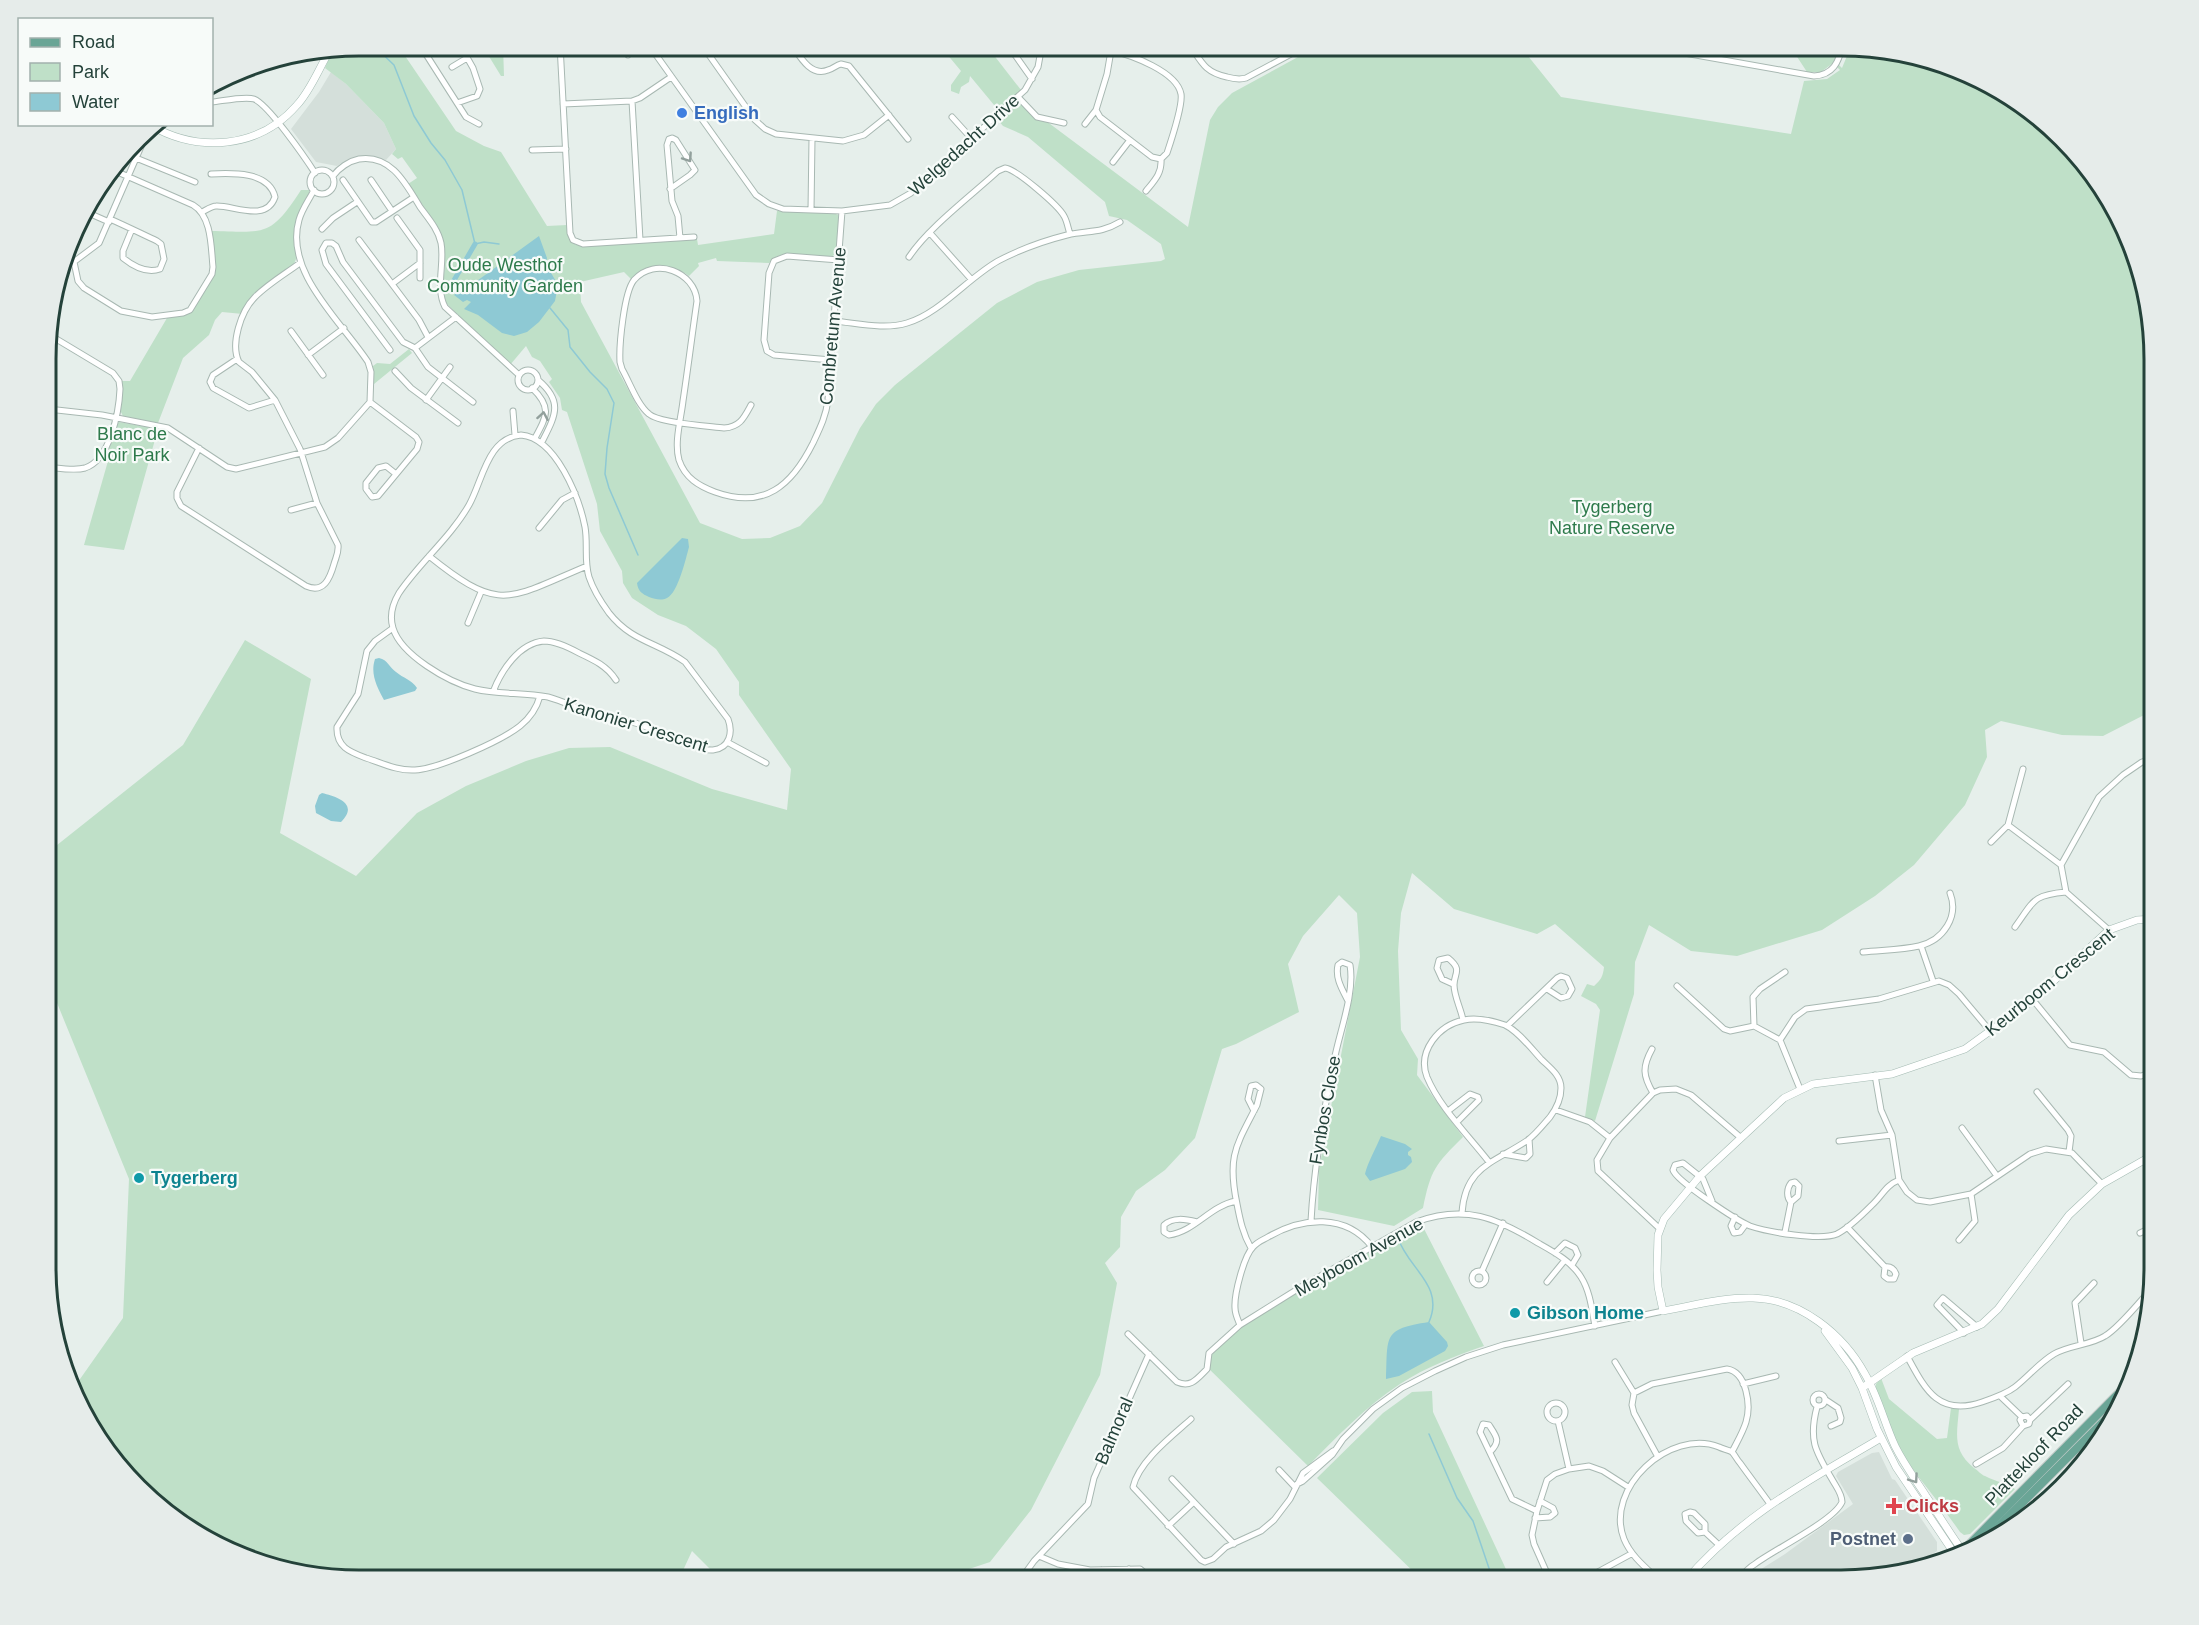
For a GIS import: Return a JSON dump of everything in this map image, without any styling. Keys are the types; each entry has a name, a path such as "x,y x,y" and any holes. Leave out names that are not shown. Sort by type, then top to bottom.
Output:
{"main road":[{"name":"Plattekloof Road","path":"1979,1536 2113,1400"},
{"name":"Plattekloof Road","path":"2008,1519 2095,1430"}],"street":[{"path":"430,56 457,103 468,118 479,124"},
{"path":"561,56 570,233 573,240 583,244 694,237"},
{"name":"Welgedacht Drive","path":"657,56 756,195 778,208 842,211 880,207 899,202 1018,97 1032,79 1041,56"},
{"path":"710,56 761,127 776,134 813,139 852,140 864,135 889,115"},
{"path":"801,56 813,70 826,71 841,64 849,66 908,139"},
{"path":"1016,56 1032,79"},
{"path":"1085,124 1096,110 1110,56"},
{"path":"1130,56 1161,70 1180,90 1181,100 1167,153 1161,159 1161,169 1157,178 1146,191"},
{"path":"1198,56 1208,71 1213,74 1238,80 1287,56"},
{"path":"1701,56 1814,76 1825,74 1837,65 1839,56"},
{"path":"160,130 182,140 217,144 245,139 278,123 297,106 326,57"},
{"path":"452,67 468,58 480,91 475,97 457,103"},
{"path":"563,104 632,101 671,77"},
{"path":"1018,97 1037,117 1064,123"},
{"path":"213,102 254,99 278,123 315,172"},
{"path":"632,101 640,240"},
{"path":"1096,110 1100,117 1152,157 1161,159"},
{"path":"952,117 972,139"},
{"path":"670,189 695,170 676,140 672,138 667,145 670,189 678,216 680,238"},
{"path":"811,210 813,139"},
{"path":"1113,162 1130,140"},
{"path":"119,173 129,177 193,205 202,212 207,223 213,270 192,307 183,313 154,318 121,311 82,287 78,281 74,261 97,246 110,220 129,177 140,148"},
{"path":"532,150 566,148"},
{"path":"136,158 195,182"},
{"path":"333,176 325,170 315,172 310,180 314,190 322,194 328,192 334,185 333,176 336,172 352,161 377,160 394,169 440,240 441,297 445,307 519,375"},
{"path":"909,257 916,246 998,171 1007,168 1014,171 1058,208 1065,217 1070,234"},
{"path":"202,212 215,206 238,211 262,209 273,202 271,188 249,175 238,172 211,174"},
{"path":"343,180 372,222 414,197"},
{"path":"371,180 392,211"},
{"path":"56,411 115,417 168,428 226,467 236,469 321,449 332,443 370,402 372,393 370,365 309,281 300,263 297,245 298,226 304,208 314,190"},
{"path":"322,229 333,218 357,202"},
{"name":"Combretum Avenue","path":"680,422 658,419 648,413 620,362 630,287 639,276 650,271 670,270 681,274 691,283 696,296 677,446 684,471 695,483 704,488 732,497 747,498 769,493 787,482 796,472 822,424 828,400 842,211"},
{"path":"92,215 132,229 161,244 164,260 159,269 152,271 142,269 123,258 123,251 132,229"},
{"path":"397,219 420,248 420,278"},
{"path":"834,321 886,326 906,324 925,315 997,262 1029,247 1070,234 1107,230 1120,222"},
{"path":"930,233 971,279"},
{"path":"359,240 428,337"},
{"path":"390,350 326,264 322,250 325,244 330,243 336,246 343,262 403,342 415,348 425,365 473,402"},
{"path":"831,360 774,356 767,351 764,340 769,273 774,261 787,256 839,260"},
{"path":"237,359 238,331 250,303 263,290 300,263"},
{"path":"392,284 420,264"},
{"path":"415,348 456,317"},
{"path":"308,355 344,328"},
{"path":"291,331 323,375"},
{"path":"56,339 110,371 117,378 120,393 107,448 96,462 78,469 56,468"},
{"path":"237,359 213,375 210,382 213,388 249,408 275,400"},
{"path":"199,448 177,492 181,506 306,586 314,588 323,586 329,580 339,550 317,503 301,454 275,400 252,372 237,359"},
{"path":"426,400 450,367"},
{"path":"538,380 532,388 527,390 520,386 518,380 524,370 530,370 536,374 554,401 555,416 542,442"},
{"path":"395,371 426,400 458,423"},
{"path":"532,388 542,399 546,410 545,419 535,438"},
{"path":"370,402 416,437 419,442 417,449 378,496 369,495 366,483 378,468 386,466 396,474"},
{"path":"680,422 730,428 742,422 751,405"},
{"path":"513,411 515,435 505,439 493,450 468,506 452,531 429,555 394,601 391,617 393,628 375,641 367,651 358,694 337,728 337,734 341,744 353,753 405,770 432,768 514,730 533,712 540,696"},
{"name":"Kanonier Crescent","path":"393,628 412,653 429,668 460,684 493,692 540,696 600,716 647,726 708,750 721,748 727,742 731,729 728,719 693,670 676,655 637,638 623,628 601,600 589,576 585,526 575,493 559,463 542,442 535,438 515,435"},
{"path":"539,528 562,500 575,493"},
{"path":"291,510 317,503"},
{"path":"429,555 454,576 482,592 498,596 520,595 587,566"},
{"path":"468,623 482,592"},
{"path":"493,692 501,674 516,656 529,645 544,641 560,644 593,659 611,672 616,680"},
{"path":"727,742 766,763"},
{"path":"2109,930 2066,892 2061,865 2099,797 2123,775 2144,761"},
{"path":"1991,842 2008,825 2023,769"},
{"path":"2008,825 2061,865"},
{"path":"2015,927 2031,905 2041,896 2066,892"},
{"path":"1863,952 1921,946 1936,937 1949,924 1954,910 1950,893"},
{"name":"Keurboom Crescent","path":"1663,1311 1657,1279 1660,1229 1668,1213 1700,1176 1784,1098 1800,1089 1823,1082 1902,1071 1973,1045 2032,1000 2109,930 2144,920"},
{"path":"1921,946 1933,981"},
{"path":"1453,984 1442,979 1437,968 1439,960 1448,958 1454,964 1457,975 1453,984 1463,1020"},
{"name":"Fynbos Close","path":"1311,1221 1316,1157 1347,1001 1351,968 1348,963 1342,962 1338,965 1336,973 1347,1001"},
{"path":"1754,1026 1753,997 1760,989 1785,972"},
{"path":"1507,1026 1546,988 1557,978 1562,976 1570,982 1572,989 1568,996 1561,998 1546,988"},
{"path":"1780,1040 1795,1017 1806,1009 1879,999 1933,981 1949,985 1991,1032"},
{"path":"1677,986 1724,1029 1730,1031 1754,1026 1780,1040 1800,1089"},
{"path":"2032,1000 2070,1045 2104,1052 2131,1075 2144,1075"},
{"path":"1462,1213 1466,1188 1477,1173 1489,1162 1529,1139 1556,1110 1561,1088 1558,1076 1507,1026 1482,1020 1463,1020 1437,1034 1431,1040 1425,1060 1428,1078 1448,1111 1489,1162"},
{"path":"1652,1049 1645,1061 1644,1075 1653,1093"},
{"path":"1875,1075 1881,1110 1892,1135 1899,1180 1912,1197 1923,1202 1971,1194 2039,1149 2068,1152 2076,1156 2102,1184"},
{"path":"1660,1229 1598,1171 1597,1160 1610,1138 1653,1093 1669,1089 1683,1090 1691,1095 1740,1137"},
{"path":"2037,1092 2068,1130 2071,1136 2068,1152"},
{"path":"1448,1111 1470,1094 1478,1096 1479,1100 1476,1105 1457,1122"},
{"path":"1556,1110 1590,1122 1610,1138"},
{"path":"1251,1248 1241,1226 1232,1180 1232,1163 1237,1145 1254,1111"},
{"path":"1962,1128 1997,1176"},
{"path":"1839,1141 1892,1135"},
{"path":"1503,1154 1526,1158 1530,1154 1529,1139"},
{"path":"1862,1388 1907,1356 1977,1327 1998,1309 2061,1223 2102,1184 2144,1160"},
{"path":"1712,1201 1700,1176 1683,1163 1675,1165 1674,1174 1690,1188 1746,1224 1785,1232 1831,1236 1847,1227 1873,1205 1888,1186 1899,1180"},
{"path":"1959,1240 1974,1221 1971,1194"},
{"path":"1197,1222 1181,1219 1171,1221 1164,1226 1164,1232 1169,1235 1173,1234 1197,1222 1223,1204 1236,1201"},
{"path":"1785,1232 1791,1202"},
{"name":"Meyboom Avenue","path":"1149,1354 1173,1379 1181,1384 1193,1383 1207,1369 1209,1353 1240,1325 1269,1306 1425,1219 1462,1213 1484,1216 1503,1223 1556,1253 1572,1265 1587,1290 1595,1326"},
{"path":"1736,1217 1731,1226 1734,1233 1740,1232 1746,1224"},
{"path":"1240,1325 1235,1312 1235,1301 1251,1248 1286,1227 1311,1221 1339,1225 1362,1234 1372,1247"},
{"path":"1482,1271 1503,1223"},
{"path":"1847,1227 1885,1267"},
{"path":"2140,1233 2144,1231"},
{"path":"1556,1253 1565,1243 1575,1248 1578,1255 1572,1265"},
{"path":"1547,1282 1565,1260"},
{"path":"2080,1343 2075,1304 2094,1283"},
{"path":"1191,1419 1154,1453 1134,1480 1133,1487 1201,1560 1208,1561 1234,1544 1261,1531 1274,1520 1290,1499 1296,1486 1332,1455 1334,1450 1373,1409 1402,1388 1435,1371 1493,1348 1663,1311 1723,1300 1754,1298 1783,1304 1813,1318 1847,1348 1869,1382 1906,1467 1956,1546"},
{"path":"1964,1333 1937,1305 1943,1298 1977,1327"},
{"path":"1907,1356 1928,1391 1944,1403 1968,1406 2000,1396 2016,1387 2053,1354 2080,1343 2104,1337 2142,1298"},
{"path":"1813,1318 1842,1353 1862,1388 1881,1438 1906,1483 1955,1547"},
{"path":"1128,1334 1149,1354"},
{"name":"Balmoral","path":"1039,1556 1085,1510 1094,1478 1149,1354"},
{"path":"1615,1362 1634,1393 1632,1405 1634,1413 1658,1457"},
{"path":"1634,1393 1652,1384 1727,1370 1736,1373 1743,1384 1747,1398 1747,1417 1732,1452"},
{"path":"1743,1384 1776,1376"},
{"path":"1976,1464 2003,1448 2068,1384"},
{"path":"1749,1570 1840,1507 1842,1498 1813,1441 1813,1424 1817,1407 1813,1400 1816,1395 1822,1395 1838,1408 1841,1418 1839,1423 1831,1426"},
{"path":"2000,1396 2022,1418 2023,1426"},
{"path":"1817,1407 1823,1406 1826,1400"},
{"path":"1878,1406 1882,1428 1881,1438"},
{"path":"1862,1449 1875,1434 1872,1416"},
{"path":"2022,1418 2027,1416 2030,1420"},
{"path":"1558,1421 1569,1469"},
{"path":"1490,1452 1496,1446 1497,1440 1489,1425 1483,1424 1480,1431 1512,1499 1536,1515 1552,1517 1555,1513 1553,1508 1540,1501"},
{"path":"1881,1438 1889,1441 1896,1448"},
{"path":"1695,1570 1719,1545 1770,1504 1881,1438"},
{"path":"1649,1570 1632,1554 1624,1538 1620,1521 1622,1503 1628,1487 1658,1457 1674,1449 1694,1444 1714,1445 1732,1452 1770,1504"},
{"path":"1862,1449 1877,1446 1888,1452"},
{"path":"1546,1570 1532,1540 1536,1515 1547,1480 1555,1474 1584,1466 1597,1468 1628,1487"},
{"path":"1279,1470 1296,1486"},
{"path":"1172,1479 1234,1544"},
{"path":"1168,1526 1194,1502"},
{"path":"1705,1533 1719,1545"},
{"path":"1602,1570 1632,1554"},
{"path":"1028,1570 1039,1556 1066,1565 1101,1570 1144,1570"}],"shaded area":[{"path":"331,72 384,123 396,149 386,160 366,156 343,162 337,166 316,162 291,129"},
{"path":"1879,1452 1892,1479 1895,1480 1937,1542 1937,1551 1919,1559 1880,1567 1841,1570 1760,1570 1853,1504 1836,1476 1838,1472 1872,1453"}],"green space":[{"name":"Tygerberg Nature Reserve","path":"405,56 456,131 501,152 547,226 567,225 569,239 576,245 697,239 698,245 774,234 777,211 838,215 837,251 832,257 784,254 769,263 717,261 716,258 698,263 699,266 689,276 674,269 660,269 631,279 624,272 580,282 581,302 700,523 742,539 770,538 800,526 822,503 860,428 876,404 895,385 997,303 1037,282 1079,270 1165,259 1161,244 1127,220 1109,216 1105,202 1028,137 1003,126 998,120 1018,100 1188,227 1210,120 1218,107 1232,93 1300,56 1528,56 1561,97 1791,134 1804,81 1827,79 1840,70 1833,63 1821,72 1807,72 1797,56 1836,56 1835,61 1842,68 1847,56 1880,58 1938,72 1992,96 2025,118 2055,144 2081,174 2103,207 2127,261 2138,299 2144,358 2144,715 2103,736 2062,735 2001,721 1985,730 1987,757 1965,805 1914,865 1875,896 1822,930 1737,956 1691,951 1649,925 1635,962 1634,994 1595,1121 1585,1117 1600,1010 1596,1004 1581,996 1587,984 1594,986 1598,982 1604,967 1555,924 1537,934 1454,909 1412,873 1401,913 1398,951 1401,1030 1418,1059 1417,1075 1463,1137 1436,1168 1423,1208 1394,1226 1318,1210 1319,1169 1360,957 1357,913 1339,895 1303,936 1288,964 1299,1012 1222,1049 1195,1138 1165,1170 1136,1191 1121,1217 1120,1247 1105,1263 1117,1283 1100,1375 1031,1510 990,1562 966,1570 711,1570 692,1551 683,1570 358,1570 299,1564 261,1553 207,1529 174,1507 144,1481 107,1435 78,1381 123,1318 129,1179 56,1000 56,846 183,745 245,640 311,679 280,833 356,876 417,813 466,786 526,761 569,748 610,747 712,789 787,810 791,769 739,695 739,682 716,649 686,626 658,615 632,598 623,583 622,571 600,531 597,504 567,412 562,410 560,398 549,382 552,379 540,361 532,357 526,346 510,365 446,303 444,297 445,257 442,242 430,216 408,184 417,178 402,157 398,159 392,154 396,149 384,123 346,84 325,68 330,57"},
{"path":"489,56 503,56 504,76 501,76"},
{"path":"948,56 995,56 1021,90 999,111 970,76 969,82 961,87 959,94 951,91 951,85 961,71"},
{"path":"301,190 309,190 309,193 295,228 296,259 294,264 252,296 243,314 222,312 215,320 209,335 183,358 158,423 123,416 120,410 122,381 130,381 167,318 186,315 192,311 213,277 216,266 211,231 243,232 265,229 281,217"},
{"path":"409,349 412,353 374,384 373,366 377,363 390,364"},
{"name":"Blanc de Noir Park","path":"119,422 158,429 124,550 84,545 108,461 103,459"},
{"path":"1421,1223 1484,1346 1441,1362 1400,1384 1364,1412 1308,1466 1204,1364 1226,1338 1270,1307"},
{"path":"1881,1378 1889,1399 1937,1439 1947,1438 1951,1408 1959,1409 1957,1426 1962,1455 1982,1475 2015,1489 1970,1534 1964,1535 1960,1532 1904,1455 1876,1391 1876,1384"},
{"path":"1432,1391 1433,1412 1506,1570 1412,1570 1317,1478 1383,1413 1412,1392"}],"water":[{"path":"539,236 547,258 546,264 558,285 555,301 539,322 527,332 514,336 502,333 478,315 464,309 471,302 467,300 463,302 454,295 461,289 463,291"},
{"path":"682,538 688,539 689,547 681,575 671,595 660,600 642,593 637,583"},
{"path":"379,658 413,683 417,688 415,691 384,700 374,675 375,659"},
{"path":"322,793 340,799 347,806 346,816 341,822 331,821 316,813 315,806"},
{"path":"1381,1136 1405,1144 1412,1149 1408,1155 1412,1162 1405,1169 1370,1181 1365,1174"},
{"path":"1429,1322 1447,1342 1448,1346 1445,1351 1399,1376 1386,1379 1388,1344 1391,1337 1403,1328"}],"waterway":[{"path":"385,56 394,65 414,116 445,160 462,190 475,244 484,242 499,244"},
{"path":"458,292 453,282 475,244"},
{"path":"550,308 568,330 570,347 607,389 614,403 605,474 638,555"},
{"path":"1398,1238 1409,1259 1429,1287 1433,1309 1429,1322"},
{"path":"1429,1434 1457,1498 1473,1521 1490,1570"}],"place":[{"name":"English","path":"682,113"},
{"name":"Tygerberg","path":"139,1178"},
{"name":"Gibson Home","path":"1515,1313"},
{"name":"Clicks","path":"1894,1506"},
{"name":"Postnet","path":"1908,1539"}],"park label":[{"name":"Oude Westhof Community Garden","path":"505,275"}]}
